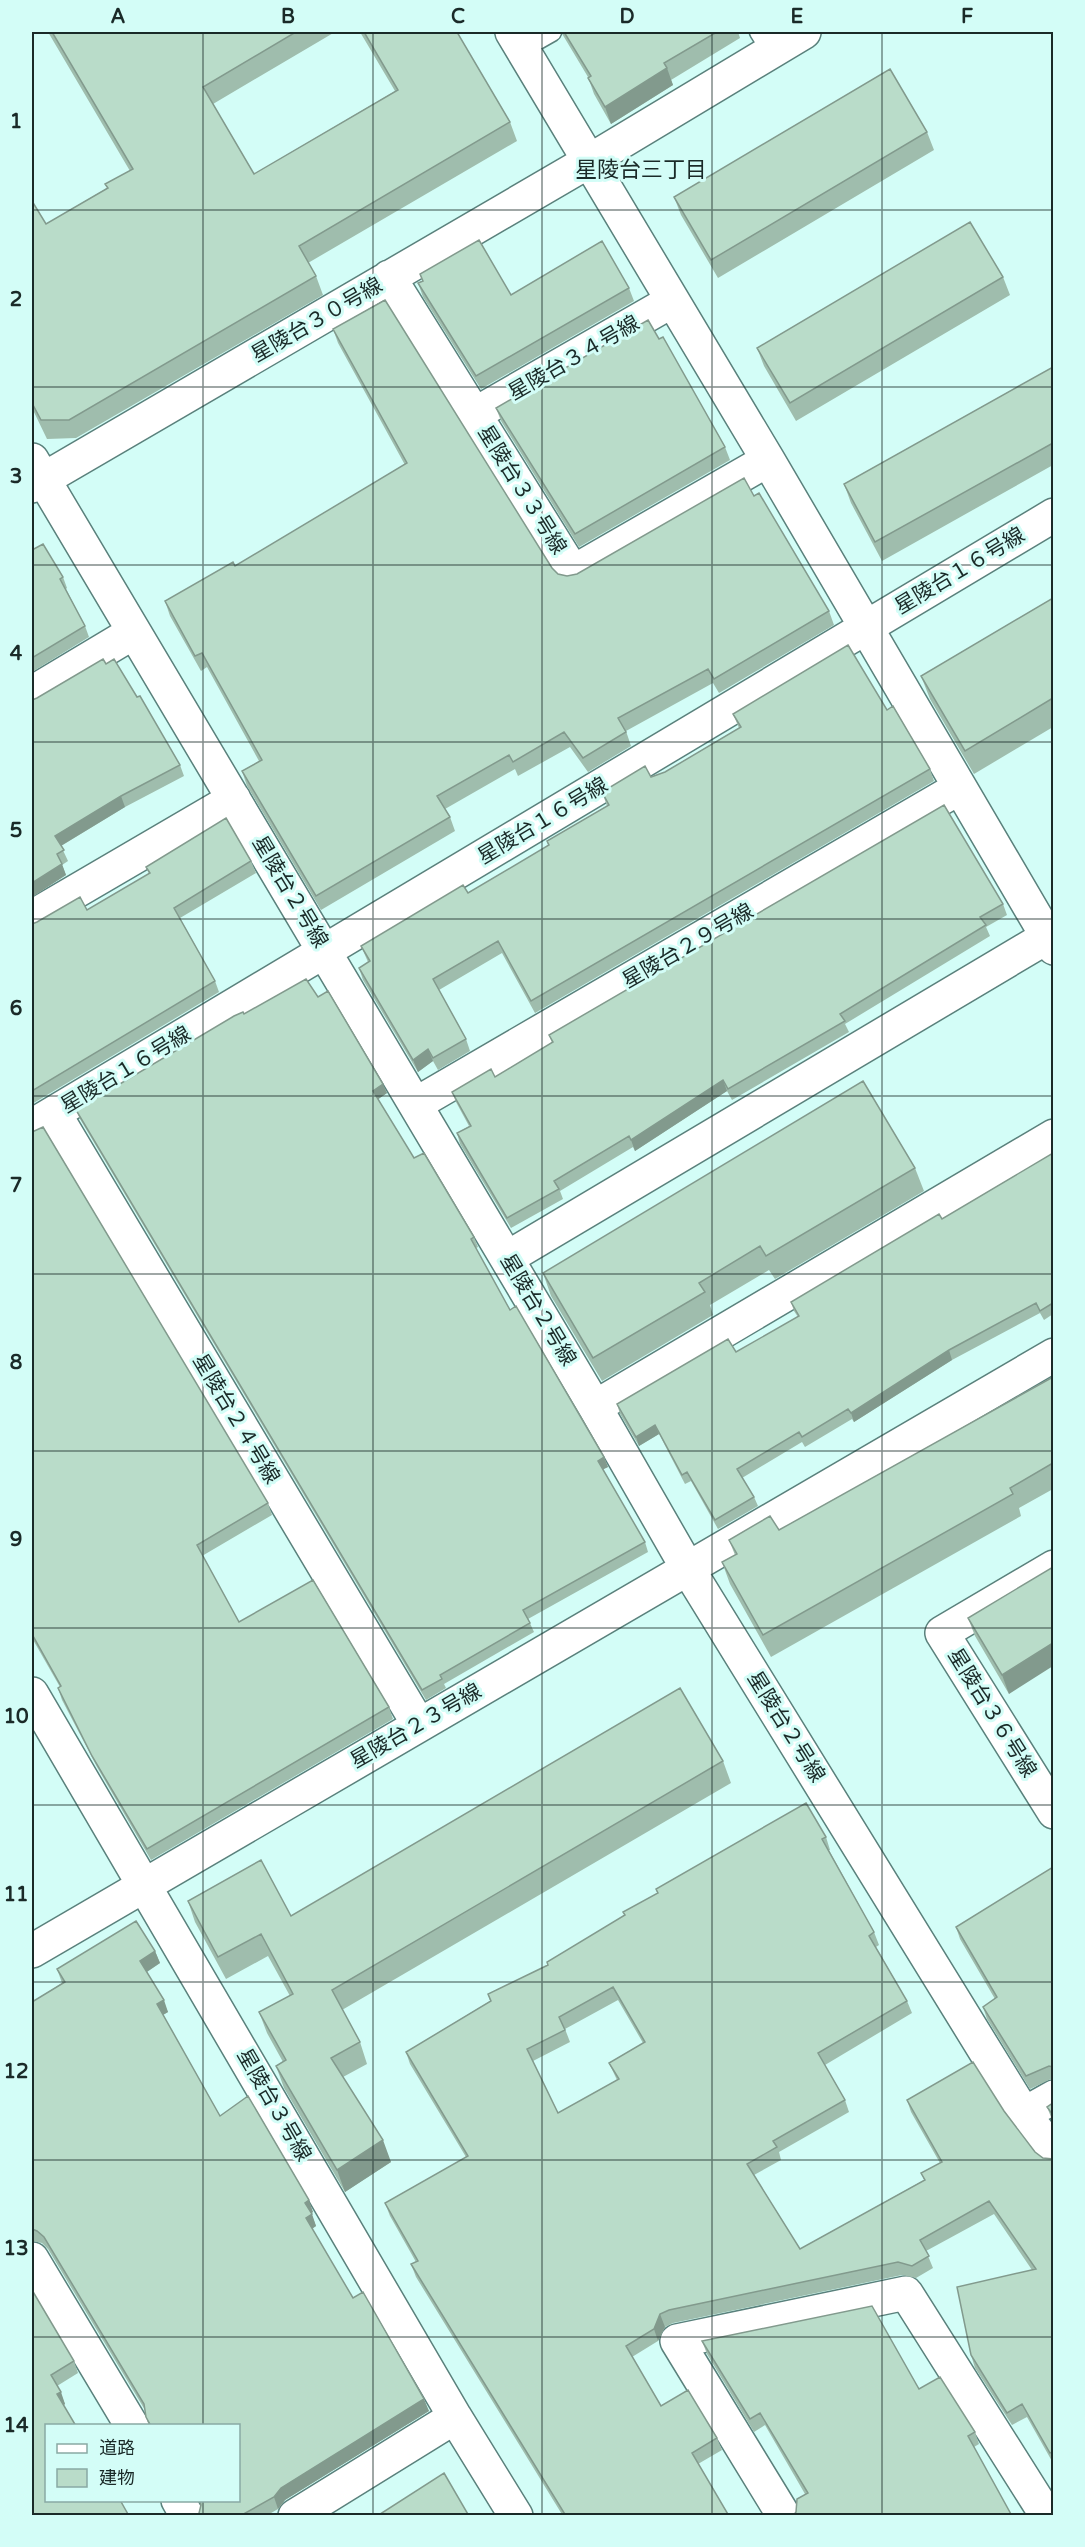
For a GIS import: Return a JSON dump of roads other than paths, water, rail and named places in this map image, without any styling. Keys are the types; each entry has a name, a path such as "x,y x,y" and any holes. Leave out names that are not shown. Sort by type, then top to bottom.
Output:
{"street":[{"name":"星陵台３０号線","path":"35,475 389,278 591,160 765,41 804,32"},
{"path":"507,1258 1050,943 591,160 517,40"},
{"name":"星陵台３３号線","path":"389,278 573,572 768,460"},
{"name":"星陵台３４号線","path":"475,414 672,301"},
{"name":"星陵台２号線","path":"35,475 134,632 325,951 596,1407 688,1569 1024,2114 1053,2153"},
{"name":"星陵台１６号線","path":"43,1120 1053,515"},
{"path":"32,693 134,632"},
{"name":"星陵台２９号線","path":"416,1104 959,788"},
{"path":"32,917 234,799"},
{"name":"星陵台２４号線","path":"43,1120 419,1725"},
{"path":"596,1407 1053,1136"},
{"name":"星陵台２３号線","path":"32,1951 1053,1355"},
{"name":"星陵台３６号線","path":"1053,1567 942,1633 1053,1812"},
{"name":"星陵台３号線","path":"32,1694 455,2417 516,2516"},
{"path":"1024,2114 1053,2097"},
{"path":"32,2259 131,2424"},
{"path":"784,2516 677,2341 906,2293 1047,2516"},
{"path":"296,2516 455,2417"},
{"path":"179,2502 187,2516"}],"lane":[{"path":"517,40 552,32"}],"district":[{"name":"星陵台三丁目","path":"641,170"}]}
